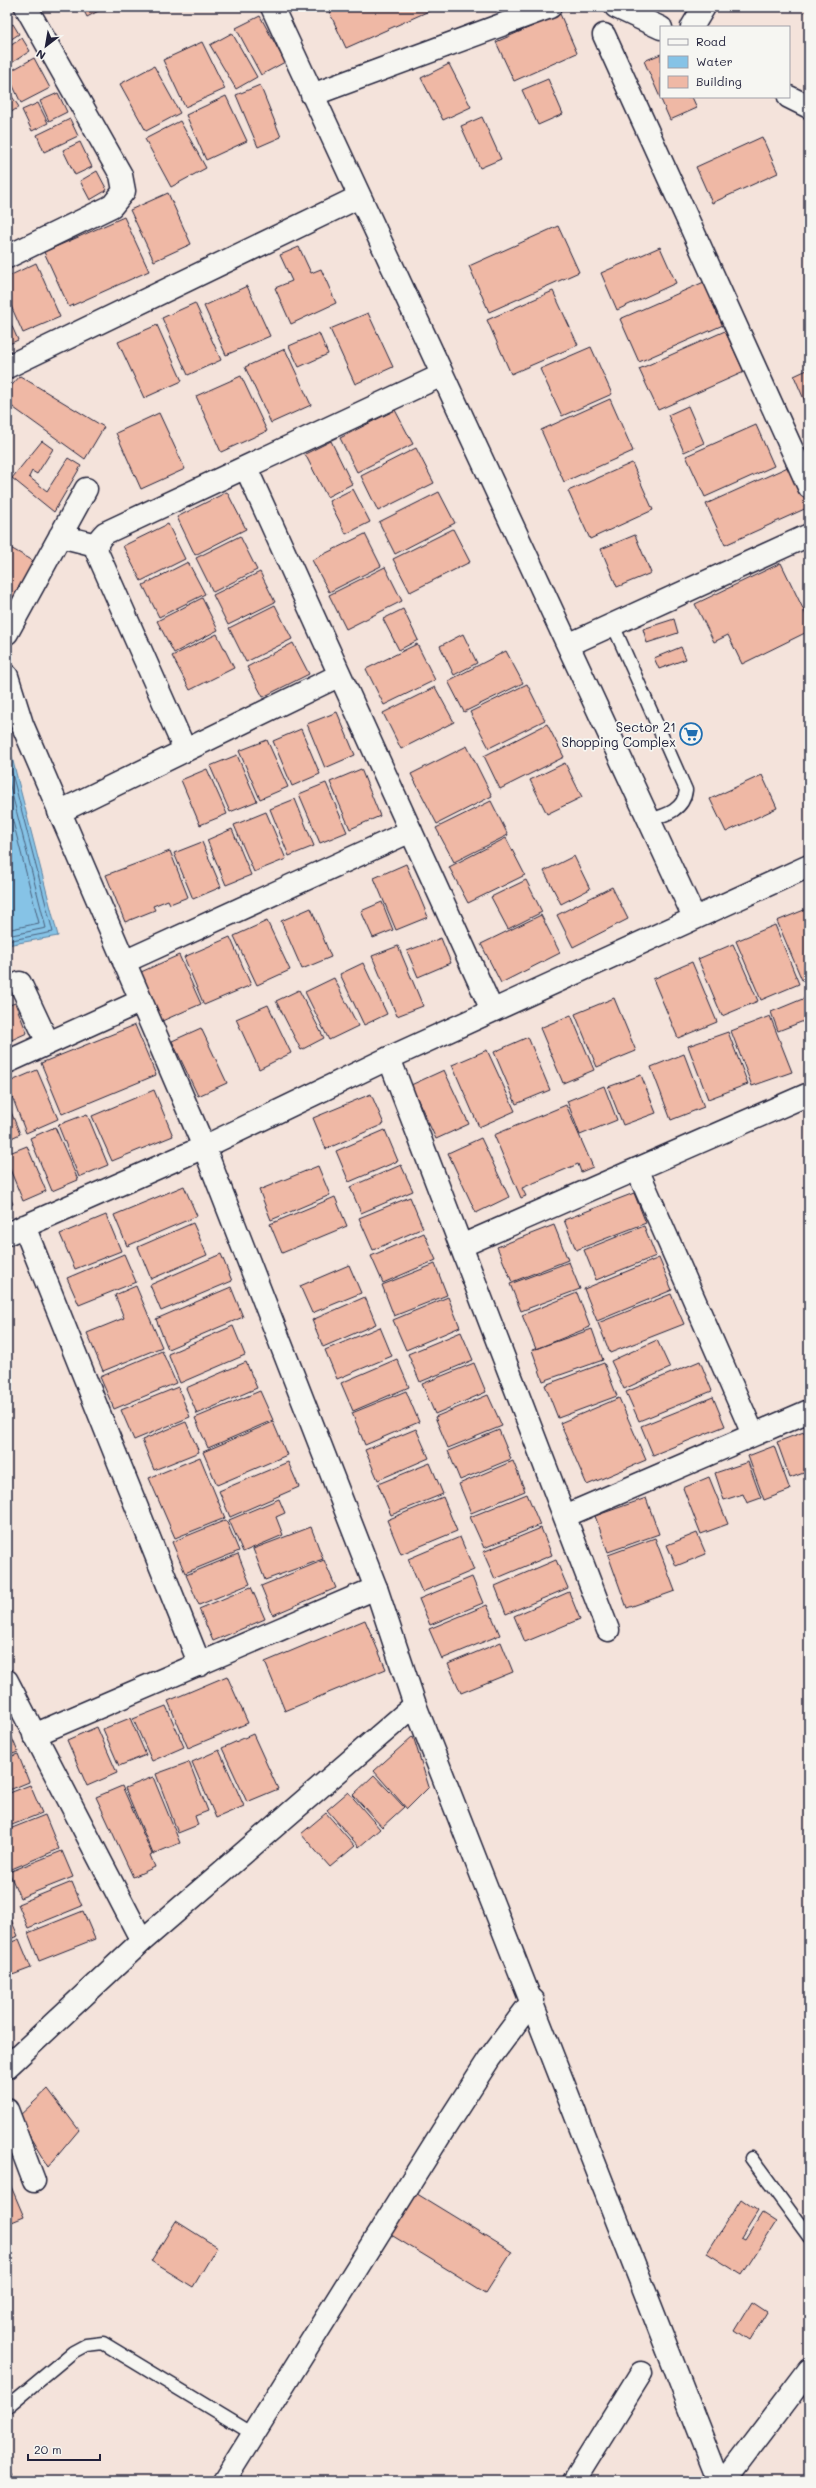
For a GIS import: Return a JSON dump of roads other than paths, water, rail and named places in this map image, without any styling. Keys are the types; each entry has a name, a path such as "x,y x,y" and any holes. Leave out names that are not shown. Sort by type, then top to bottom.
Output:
{"street":[{"path":"7,257 112,206 124,192 121,175 26,7"},
{"path":"272,7 694,917"},
{"path":"312,95 516,14 550,7"},
{"path":"616,7 639,12 660,27"},
{"path":"693,26 704,7"},
{"path":"604,35 809,486"},
{"path":"790,98 809,107"},
{"path":"7,367 359,197"},
{"path":"185,750 97,552 96,545 105,533 442,375"},
{"path":"246,468 492,1010"},
{"path":"7,633 86,489"},
{"path":"568,645 809,535"},
{"path":"60,536 96,545"},
{"path":"59,812 340,675"},
{"path":"7,676 15,728 59,812 204,1147 376,1588 415,1705 532,2000 719,2481"},
{"path":"124,962 411,831"},
{"path":"200,1665 16,1230 204,1147 492,1010 809,866"},
{"path":"20,983 48,1043"},
{"path":"7,1062 141,1001"},
{"path":"389,1058 608,1630"},
{"path":"461,1246 808,1096"},
{"path":"637,1169 753,1434"},
{"path":"565,1516 809,1411"},
{"path":"34,1735 200,1665 376,1588"},
{"path":"7,1681 142,1941"},
{"path":"7,2067 142,1941 415,1705"},
{"path":"224,2481 442,2132 489,2059 532,2000"},
{"path":"7,2110 34,2180"},
{"path":"725,2481 809,2370"},
{"path":"574,2481 641,2373"}],"lane":[{"path":"613,625 686,790 685,796 677,808 649,820"},
{"path":"751,2158 809,2237"},
{"path":"7,2407 73,2352 86,2345 104,2344 253,2434"}],"water":[{"path":"7,738 58,936 7,945"}],"place":[{"name":"Sector 21 Shopping Complex","path":"691,734"}]}
